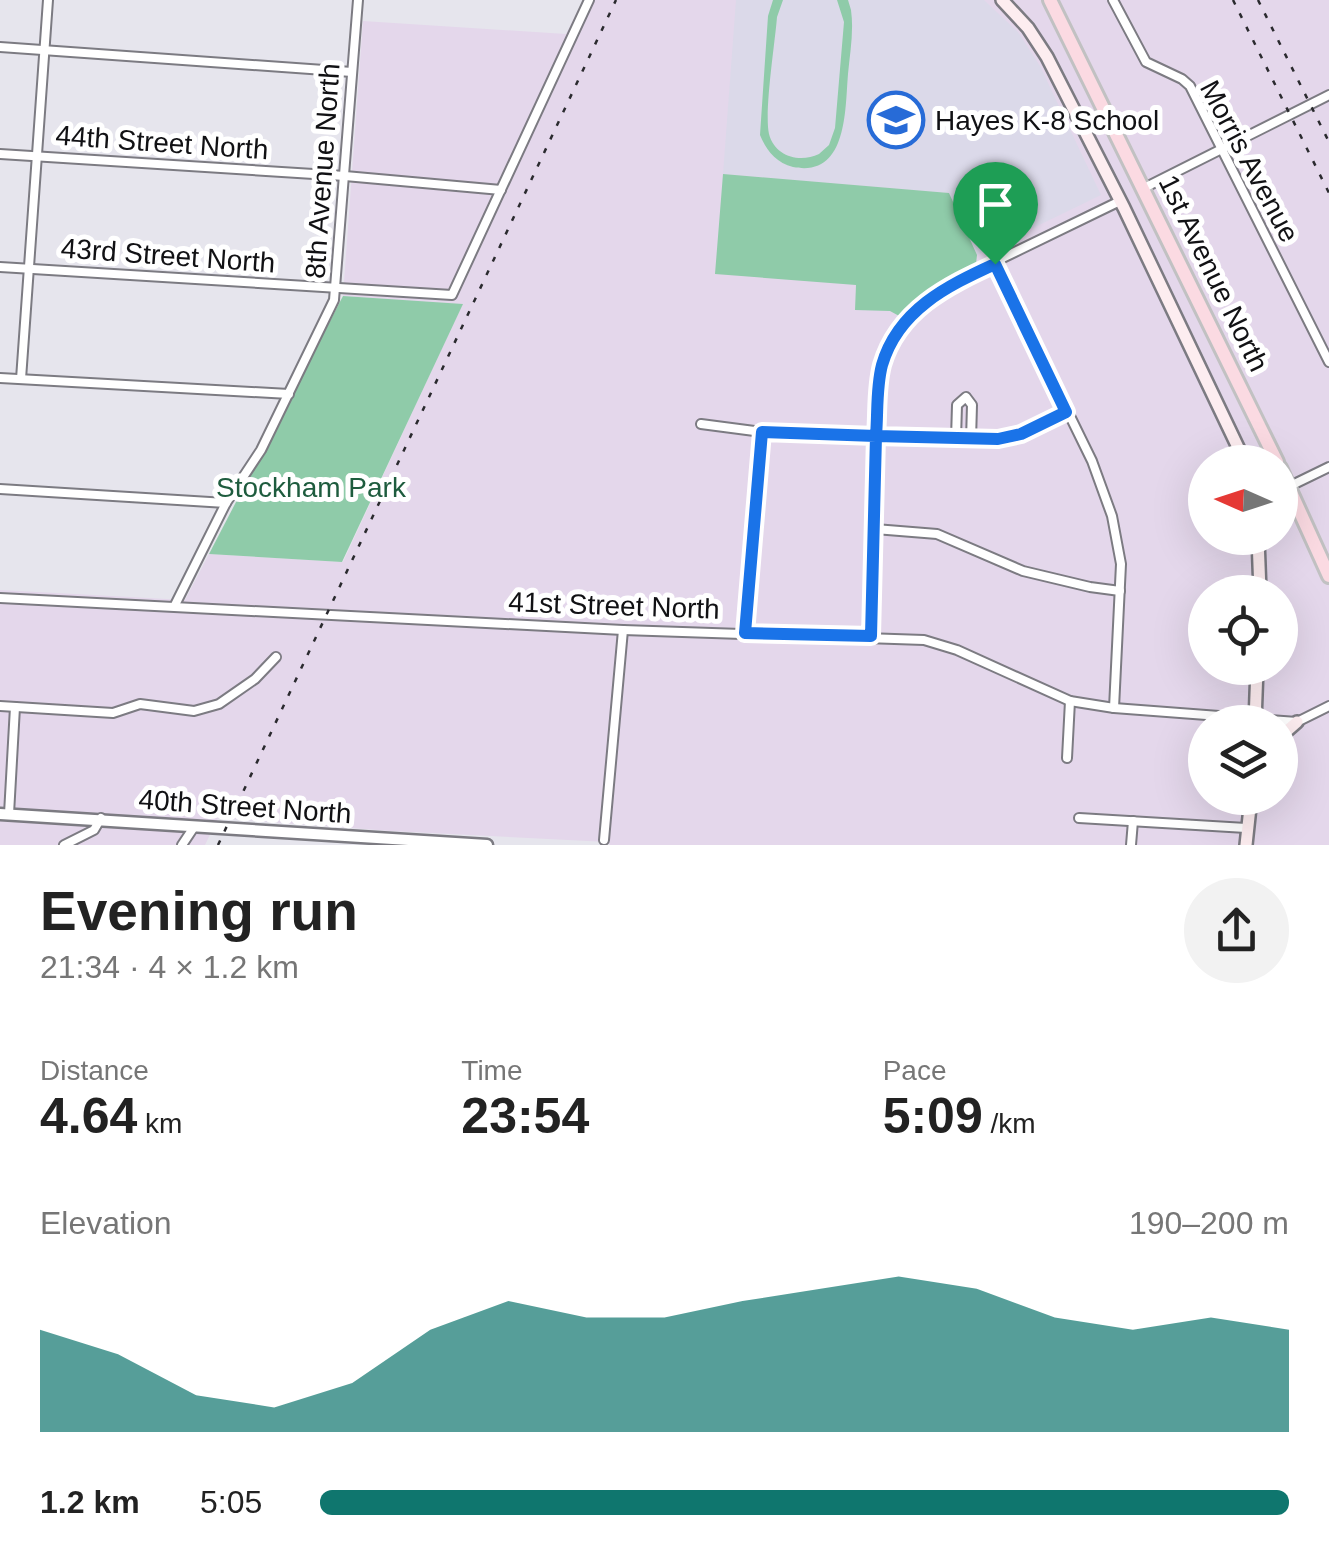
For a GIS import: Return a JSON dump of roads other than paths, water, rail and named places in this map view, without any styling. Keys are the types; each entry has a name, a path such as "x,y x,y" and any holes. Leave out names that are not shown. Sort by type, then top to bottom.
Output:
{"main road":[{"path":"1002,0 1047,56 1237,445"},
{"name":"1st Avenue North","path":"1050,0 1269,445"},
{"name":"1st Avenue North","path":"1298,509 1329,576"},
{"path":"1246,845 1248,815"}],"street":[{"path":"21,379 48,0"},
{"name":"8th Avenue North","path":"175,606 226,502 261,450 334,300 358,0"},
{"path":"502,190 589,0"},
{"name":"Morris Avenue","path":"1113,0 1146,62 1182,78 1190,86 1329,362"},
{"path":"0,47 352,72"},
{"path":"1144,188 1329,96"},
{"name":"44th Street North","path":"0,154 502,190"},
{"name":"43rd Street North","path":"0,267 452,295 502,190"},
{"path":"871,636 878,387 892,341 916,310 951,283 1120,200"},
{"path":"995,264 1108,500 1118,538 1120,591 1114,708"},
{"path":"0,378 290,394"},
{"path":"956,439 957,405 966,398 972,405 971,440"},
{"path":"701,424 762,432 971,440 1021,434 1066,412"},
{"path":"745,633 762,432"},
{"path":"1298,482 1329,467"},
{"path":"0,489 226,502"},
{"path":"875,529 937,534 1023,571 1120,591"},
{"name":"41st Street North","path":"0,598 624,630 924,640 957,650 1070,701 1188,715"},
{"path":"604,840 624,630"},
{"path":"0,706 113,714 140,704 194,711 220,704 255,679 276,657"},
{"path":"1066,758 1070,701"},
{"name":"41st Street North","path":"1298,722 1329,706"},
{"path":"5,814 15,707"},
{"name":"40th Street North","path":"5,814 487,845"},
{"path":"64,845 94,830 100,818"},
{"path":"1079,818 1246,828"},
{"path":"1132,845 1133,821"},
{"path":"182,845 194,827"}],"railway":[{"path":"218,845 616,0"},
{"path":"1233,0 1329,193"},
{"path":"1258,0 1329,142"}],"place":[{"name":"Hayes K-8 School","path":"896,120"}],"park label":[{"name":"Stockham Park","path":"311,487"}]}
